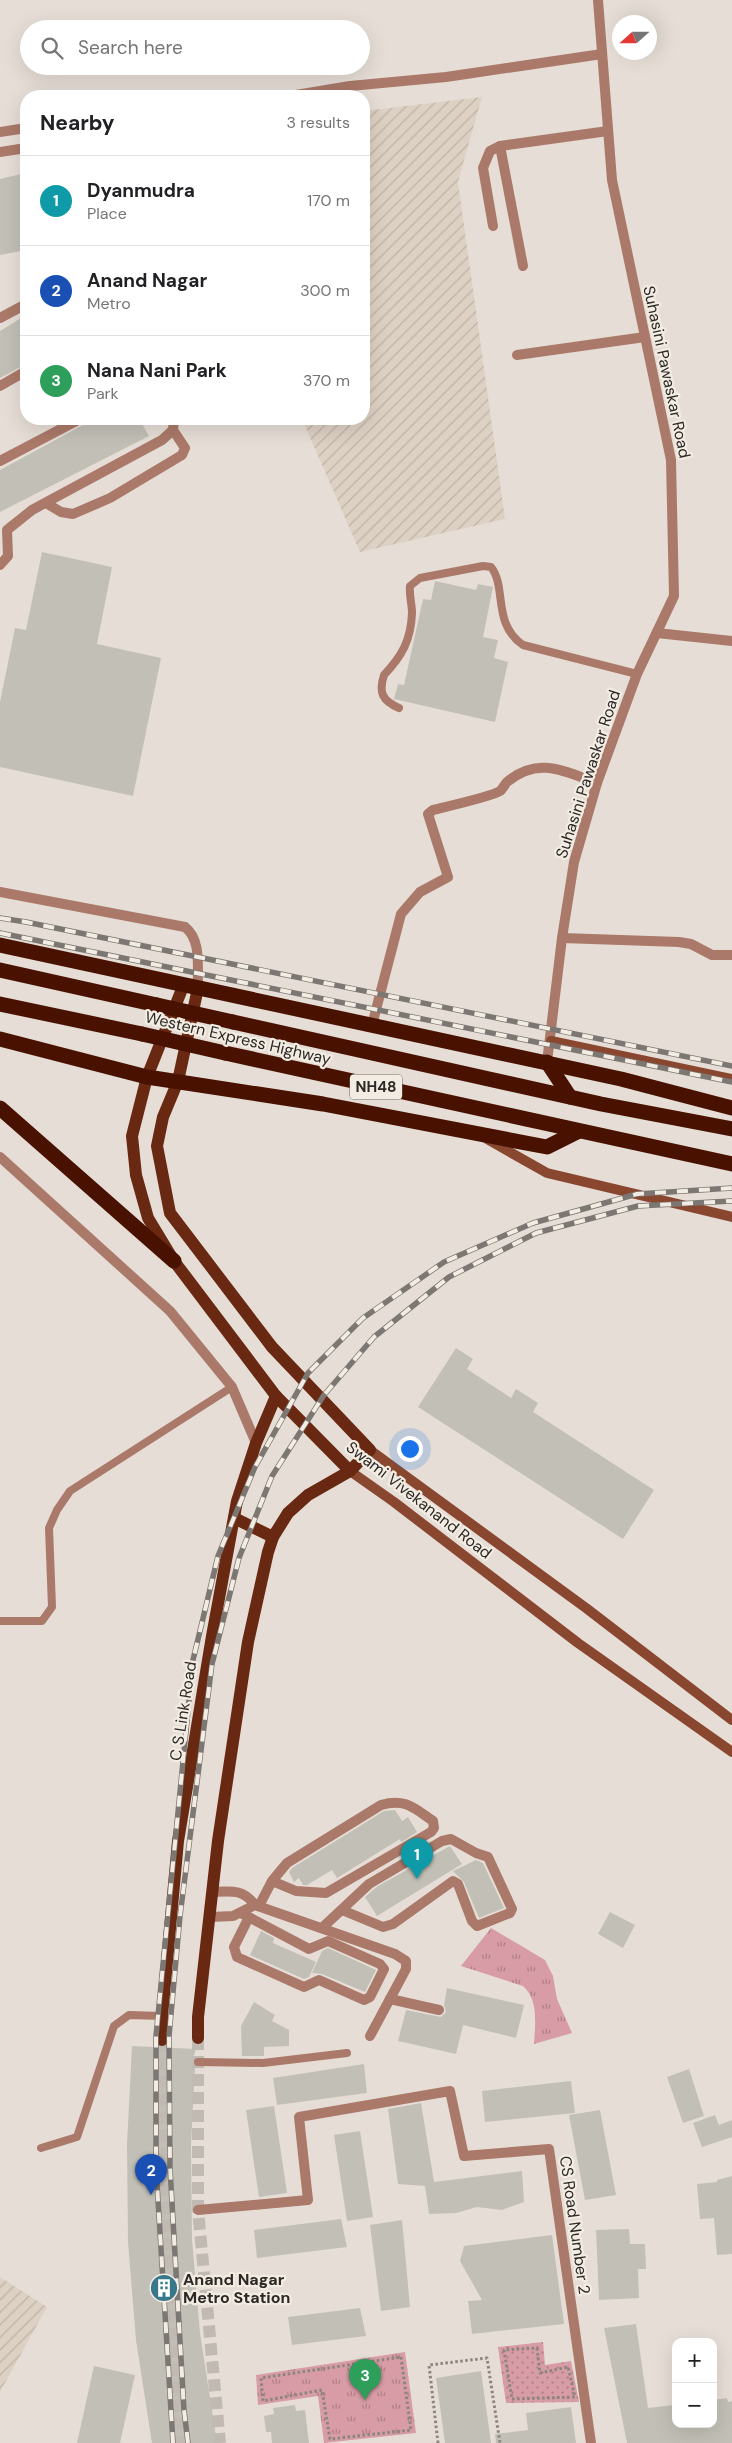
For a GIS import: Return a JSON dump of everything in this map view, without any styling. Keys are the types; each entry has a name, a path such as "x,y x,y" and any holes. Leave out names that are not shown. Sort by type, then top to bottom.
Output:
{"highway":[{"path":"0,945 547,1062 732,1108"},
{"name":"Western Express Highway","path":"0,970 570,1097 732,1129"},
{"name":"Western Express Highway","path":"0,1004 732,1164"},
{"path":"0,1039 147,1077 323,1104 548,1147 579,1131"},
{"path":"547,1062 570,1097"},
{"path":"0,1108 174,1262"}],"main road":[{"name":"Swami Vivekanand Road","path":"191,986 147,1077 132,1136 136,1175 148,1218 174,1262 276,1396 350,1471 394,1502 578,1643 732,1752"},
{"name":"Swami Vivekanand Road","path":"191,986 178,1082 163,1117 157,1146 170,1213 272,1347 370,1450 730,1716"},
{"path":"551,1041 732,1079"},
{"path":"477,1134 547,1173 732,1216"},
{"name":"C S Link Road","path":"162,2040 162,2016 178,1841 234,1518 256,1443 276,1396"},
{"path":"198,2038 198,2017 214,1892 218,1841 248,1642 268,1552 274,1537 288,1513 308,1495 350,1471 370,1450"},
{"path":"234,1518 274,1537"}],"street":[{"name":"Suhasini Pawaskar Road","path":"547,1062 562,938 574,862 598,783 637,674 674,596 671,460 612,180 598,0"},
{"path":"326,90 446,76 602,54"},
{"path":"0,132 20,129"},
{"path":"494,226 483,168 490,151 500,146 608,131"},
{"path":"500,146 523,266"},
{"path":"0,152 20,149"},
{"path":"0,318 20,307"},
{"path":"517,355 645,337"},
{"path":"0,386 20,374"},
{"path":"0,461 69,425"},
{"path":"46,503 61,512 73,514 110,498 182,456 185,448 174,430 174,425"},
{"path":"0,565 8,556 7,530 32,510 162,440 174,430"},
{"path":"656,633 732,641"},
{"path":"372,1024 401,914 420,892 448,877 428,814 433,810 499,792 517,776 528,770 543,766 598,783"},
{"path":"0,892 185,927 190,931 196,943 191,986"},
{"path":"562,938 679,942 691,944 712,955 732,956"},
{"path":"0,1157 170,1310 232,1387 256,1443"},
{"path":"210,1917 245,1915 310,1949 328,1941 380,1964 384,1969 370,1997 364,2000 320,1980 304,1987 237,1957 234,1947 245,1915 257,1905 272,1881 287,1863 381,1805 394,1801 409,1804 433,1821 434,1828 431,1832 326,1893 296,1891 272,1881"},
{"path":"322,1928 370,1884 442,1841 451,1840 476,1853 488,1856 512,1909 510,1913 477,1926 472,1920 458,1884 453,1881 393,1924 383,1927 342,1910"},
{"path":"214,1892 248,1895 257,1905 396,1954 406,1961 406,1969 370,2036"},
{"path":"390,1999 439,2010"},
{"name":"CS Road Number 2","path":"198,2210 308,2200 299,2117 450,2091 464,2156 549,2149 590,2443"}],"lane":[{"path":"399,708 388,703 383,697 382,681 384,675 409,641 412,611 409,596 410,586 420,578 483,566 491,567 497,574 503,617 515,640 522,645 637,674"},
{"path":"0,1621 42,1621 49,1614 52,1607 49,1528 57,1510 70,1491 232,1387"},
{"path":"41,2148 77,2137 114,2026 129,2015 162,2016"},
{"path":"198,2062 263,2062 347,2053"}],"path":[{"path":"538,2348 540,2373 568,2367 574,2397 512,2399 504,2350 538,2348"},
{"path":"400,2357 411,2430 330,2439 322,2390 263,2401 262,2378 400,2357"},
{"path":"438,2443 429,2365 487,2358 500,2443"}],"shaded area":[{"path":"482,97 458,182 505,519 360,552 305,425 370,425 370,110"},
{"path":"0,2277 47,2307 0,2392"}],"green space":[{"path":"491,1928 545,1960 553,1976 557,1999 572,2033 534,2044 534,2005 532,1998 523,1986 461,1966"},
{"path":"543,2342 545,2365 571,2361 579,2402 506,2403 498,2347"},
{"path":"405,2352 416,2433 324,2443 318,2396 258,2405 256,2375"}],"building":[{"path":"20,174 20,251 0,255 0,179"},
{"path":"20,319 20,367 0,378 0,331"},
{"path":"83,425 143,425 149,436 0,512 0,470"},
{"path":"42,552 112,567 97,644 161,658 133,796 0,767 0,702 15,628 26,630"},
{"path":"435,581 476,590 478,584 493,587 483,637 498,640 494,658 508,662 495,722 394,699 398,684 404,685 423,599 431,600"},
{"path":"456,1348 473,1359 467,1369 511,1398 516,1389 538,1403 533,1412 654,1490 623,1539 418,1407"},
{"path":"395,1810 402,1821 408,1817 417,1832 401,1842 400,1839 337,1878 332,1870 307,1885 303,1885 299,1878 294,1882 289,1872 292,1868 384,1811"},
{"path":"450,1846 462,1864 377,1916 365,1897 378,1886"},
{"path":"476,1860 483,1863 504,1908 479,1918 464,1882 453,1871"},
{"path":"610,1912 635,1925 623,1948 598,1934"},
{"path":"261,1931 274,1938 273,1943 316,1962 309,1977 304,1979 250,1955"},
{"path":"328,1948 376,1970 365,1992 322,1974 312,1973 322,1951"},
{"path":"447,1988 524,2005 516,2038 463,2025 456,2054 398,2041 406,2010 441,2017 446,2012 444,2005"},
{"path":"254,2002 275,2015 272,2021 289,2030 289,2046 264,2047 264,2056 242,2056 241,2026"},
{"name":"Anand Nagar Metro Station","path":"132,2046 196,2049 192,2061 195,2067 191,2145 192,2239 200,2333 217,2443 152,2443 136,2340 128,2242 127,2144"},
{"path":"364,2064 367,2093 277,2105 273,2078"},
{"path":"689,2069 704,2116 683,2123 667,2077"},
{"path":"571,2081 575,2113 485,2122 482,2091"},
{"path":"421,2103 434,2182 522,2171 524,2202 502,2210 477,2207 456,2213 429,2214 425,2186 398,2184 388,2109"},
{"path":"274,2106 287,2193 259,2197 246,2110"},
{"path":"600,2110 616,2195 585,2200 569,2115"},
{"path":"715,2115 719,2125 732,2120 732,2137 702,2147 693,2123"},
{"path":"360,2131 373,2217 347,2221 334,2135"},
{"path":"732,2176 732,2254 717,2255 714,2218 700,2219 697,2184 717,2182 717,2180"},
{"path":"341,2219 347,2247 257,2258 254,2230"},
{"path":"402,2220 410,2307 381,2311 370,2225"},
{"path":"629,2229 630,2244 645,2244 646,2269 638,2269 639,2298 599,2300 596,2230"},
{"path":"552,2235 564,2324 472,2334 468,2301 482,2300 460,2261 464,2246"},
{"path":"360,2308 366,2336 292,2345 288,2317"},
{"path":"636,2324 648,2408 672,2405 672,2428 717,2428 717,2399 727,2398 728,2402 732,2401 732,2443 627,2443 604,2328"},
{"path":"94,2366 135,2375 120,2443 77,2443"},
{"path":"481,2371 491,2443 445,2443 436,2378"},
{"path":"295,2405 296,2411 305,2410 309,2443 272,2443 271,2432 266,2432 264,2416 274,2414 273,2408"},
{"path":"571,2407 576,2443 496,2443 495,2434 528,2430 526,2413"}],"tunnel":[{"path":"198,2038 198,2210 220,2443"},
{"path":"162,2040 166,2214 181,2443"}],"railway":[{"path":"0,918 732,1066"},
{"path":"0,933 732,1082"},
{"path":"173,2443 156,2168 156,2036 193,1660 218,1556 255,1467 308,1373 363,1318 444,1262 533,1223 637,1194 732,1188"},
{"path":"188,2443 184,2410 170,2168 169,2036 180,1916 212,1664 239,1558 272,1476 324,1395 374,1337 449,1277 536,1233 638,1206 732,1201"}],"place":[{"name":"Dyanmudra","path":"417,1879"},
{"name":"Anand Nagar","path":"151,2195"},
{"name":"Anand Nagar Metro Station","path":"164,2288"},
{"name":"Nana Nani Park","path":"365,2400"}]}
